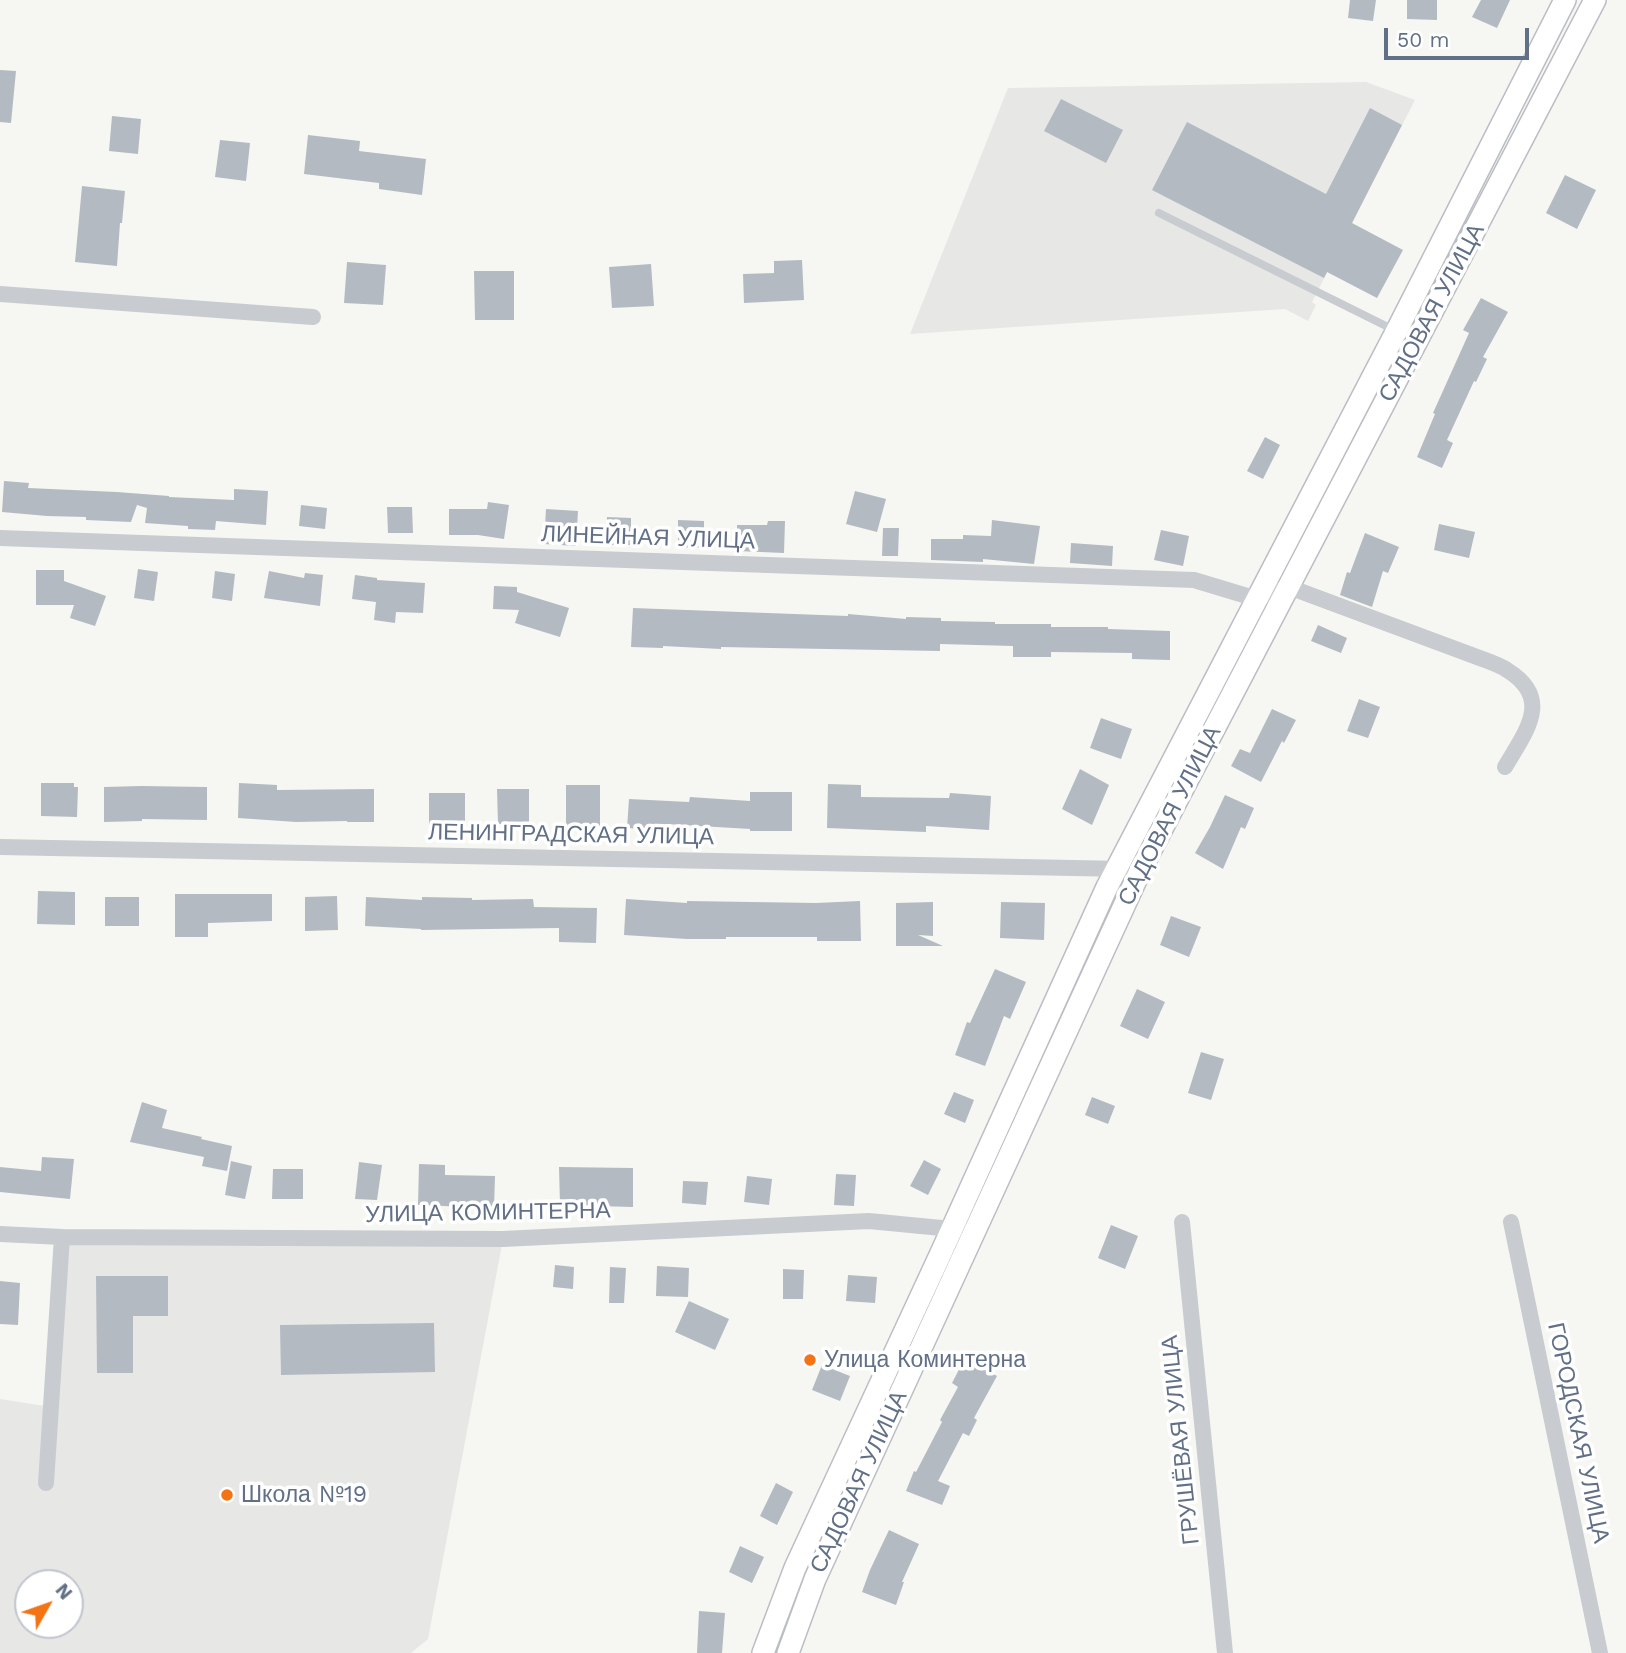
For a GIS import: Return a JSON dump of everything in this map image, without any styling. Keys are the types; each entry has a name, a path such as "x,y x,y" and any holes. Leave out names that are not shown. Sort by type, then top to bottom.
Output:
{"street":[{"name":"САДОВАЯ УЛИЦА","path":"763,1653 794,1568 1117,869 1565,0"},
{"name":"САДОВАЯ УЛИЦА","path":"788,1653 815,1579 1141,869 1595,0"},
{"path":"0,294 313,317"},
{"name":"ЛИНЕЙНАЯ УЛИЦА","path":"0,538 1194,580 1257,599"},
{"path":"1257,599 1289,587 1505,668 1522,680 1530,692 1533,711 1528,726 1505,767"},
{"name":"ЛЕНИНГРАДСКАЯ УЛИЦА","path":"0,847 1141,869"},
{"name":"УЛИЦА КОМИНТЕРНА","path":"0,1234 62,1237 503,1239 869,1221 975,1230"},
{"name":"ГРУШЁВАЯ УЛИЦА","path":"1182,1222 1225,1653"},
{"name":"ГОРОДСКАЯ УЛИЦА","path":"1511,1222 1600,1653"},
{"path":"46,1483 62,1237"}],"lane":[{"path":"1159,213 1396,332"}],"shaded area":[{"path":"1366,82 1415,100 1312,302 1316,305 1308,321 1285,309 910,334 1008,88"},
{"name":"Школа №19","path":"62,1237 503,1239 428,1639 411,1653 0,1653 0,1399 51,1407"}],"building":[{"path":"1350,0 1376,0 1373,21 1348,18"},
{"path":"1407,0 1437,0 1437,20 1407,19"},
{"path":"1481,0 1510,0 1497,28 1472,17"},
{"path":"0,70 16,71 11,123 0,122"},
{"path":"1061,99 1123,130 1106,163 1044,131"},
{"path":"1370,108 1402,125 1352,223 1403,250 1377,298 1327,272 1324,278 1152,190 1187,122 1326,194"},
{"path":"112,116 141,119 138,154 109,151"},
{"path":"308,135 360,141 359,151 426,159 422,195 379,189 379,183 304,174"},
{"path":"220,140 250,143 246,181 215,177"},
{"path":"1565,175 1596,190 1577,229 1546,213"},
{"path":"82,186 125,191 117,266 75,262"},
{"path":"802,260 804,300 744,303 743,274 774,273 774,261"},
{"path":"347,262 386,265 383,305 344,303"},
{"path":"651,264 654,306 612,308 609,267"},
{"path":"474,271 514,271 514,320 475,320"},
{"path":"1481,298 1508,312 1483,357 1487,359 1447,440 1453,443 1442,468 1417,457 1435,414 1433,413 1469,333 1463,330"},
{"path":"1265,437 1280,445 1263,479 1247,471"},
{"path":"4,481 29,483 28,488 234,500 234,489 268,491 266,525 216,521 215,530 145,523 147,508 137,505 131,522 2,512"},
{"path":"855,491 886,499 877,532 846,524"},
{"path":"488,502 509,505 504,539 478,535 449,535 449,509 487,509"},
{"path":"301,505 327,508 325,529 299,526"},
{"path":"387,507 412,507 413,533 388,533"},
{"path":"546,509 578,511 576,546 544,544"},
{"path":"607,517 631,518 631,545 606,545"},
{"path":"678,520 704,521 704,548 678,547"},
{"path":"992,520 1040,526 1034,564 983,559 983,562 931,560 931,539 963,539 963,535 991,536"},
{"path":"768,521 785,521 784,553 737,551 737,525 767,525"},
{"path":"1439,524 1475,532 1469,558 1434,550"},
{"path":"883,528 899,528 898,556 882,556"},
{"path":"1161,530 1189,536 1183,566 1154,560"},
{"path":"1365,533 1399,547 1388,573 1383,571 1372,607 1340,595 1347,572 1350,573"},
{"path":"1071,543 1113,546 1112,566 1070,563"},
{"path":"138,569 158,572 154,601 134,598"},
{"path":"36,570 64,570 64,581 106,596 95,626 70,618 74,605 36,605"},
{"path":"215,571 235,574 232,601 212,598"},
{"path":"269,571 304,578 305,573 323,575 320,606 264,598"},
{"path":"355,575 377,580 425,583 423,613 396,612 395,623 374,620 376,602 352,599"},
{"path":"494,586 517,587 517,592 569,608 560,637 515,623 519,610 493,609"},
{"path":"633,608 848,614 906,619 941,618 941,621 995,624 1051,624 1051,627 1170,631 1170,660 1132,659 1132,653 1051,652 1051,657 1013,657 1013,646 940,644 940,651 631,647"},
{"path":"1318,625 1347,638 1341,653 1311,641"},
{"path":"1359,699 1380,707 1368,738 1347,731"},
{"path":"1272,709 1296,720 1261,782 1231,766 1240,749 1250,753"},
{"path":"1101,718 1132,729 1121,759 1090,748"},
{"path":"1080,769 1109,785 1092,825 1062,809"},
{"path":"41,783 74,783 74,787 78,787 77,817 41,816"},
{"path":"239,783 277,785 277,790 374,789 374,822 296,822 238,818"},
{"path":"828,784 861,785 861,797 949,798 950,793 991,796 989,830 926,826 926,832 827,828"},
{"path":"566,785 600,785 600,826 566,826"},
{"path":"104,787 207,787 207,820 142,819 104,822"},
{"path":"497,789 529,789 529,824 498,824"},
{"path":"750,792 792,792 792,831 750,831 666,824 665,830 627,828 629,799 689,802 690,797 750,801"},
{"path":"429,793 465,793 465,825 429,825"},
{"path":"1225,795 1254,808 1245,829 1241,827 1223,869 1195,853"},
{"path":"38,891 75,892 75,925 37,924"},
{"path":"175,894 272,894 272,921 208,923 208,937 175,937"},
{"path":"337,896 338,930 305,931 305,897"},
{"path":"105,897 139,897 139,926 105,926"},
{"path":"366,897 422,900 422,897 533,899 534,907 597,908 596,943 559,942 559,928 421,930 365,926"},
{"path":"626,899 687,903 860,901 861,941 817,941 817,937 687,939 624,935"},
{"path":"933,902 933,936 918,935 943,946 896,946 896,903"},
{"path":"1001,902 1045,903 1044,940 1000,938"},
{"path":"1171,916 1201,927 1189,957 1160,945"},
{"path":"995,969 1026,982 1010,1019 1004,1016 985,1066 955,1055 967,1022 970,1023"},
{"path":"1137,989 1165,1002 1148,1039 1120,1026"},
{"path":"1201,1052 1224,1059 1211,1100 1188,1093"},
{"path":"954,1092 974,1100 965,1123 944,1114"},
{"path":"1092,1097 1115,1106 1108,1124 1085,1115"},
{"path":"142,1102 167,1110 162,1128 232,1146 227,1171 202,1166 204,1157 130,1142"},
{"path":"42,1157 74,1159 70,1199 0,1192 0,1167 41,1171"},
{"path":"924,1160 941,1169 928,1195 910,1186"},
{"path":"231,1161 252,1166 245,1199 225,1195"},
{"path":"359,1162 382,1165 377,1200 355,1199"},
{"path":"419,1164 445,1165 445,1175 495,1176 494,1208 418,1205"},
{"path":"559,1167 633,1168 633,1207 560,1205"},
{"path":"273,1169 303,1169 303,1199 272,1199"},
{"path":"836,1174 856,1175 854,1206 834,1205"},
{"path":"747,1176 772,1179 769,1205 744,1202"},
{"path":"683,1181 708,1182 706,1205 682,1203"},
{"path":"1111,1225 1138,1236 1125,1269 1098,1258"},
{"path":"555,1265 574,1267 573,1289 553,1287"},
{"path":"657,1266 689,1268 688,1297 656,1296"},
{"path":"610,1267 626,1268 624,1303 609,1303"},
{"path":"783,1269 804,1270 803,1299 783,1299"},
{"path":"848,1275 877,1277 875,1303 846,1301"},
{"path":"96,1276 168,1276 168,1316 133,1316 133,1373 97,1373"},
{"path":"0,1281 20,1283 18,1325 0,1324"},
{"path":"689,1301 729,1319 715,1350 675,1332"},
{"path":"434,1323 435,1372 281,1375 280,1325"},
{"path":"965,1358 997,1376 974,1418 977,1420 969,1436 963,1433 938,1481 950,1486 942,1505 906,1491 958,1387 952,1383"},
{"path":"822,1365 850,1376 840,1401 812,1390"},
{"path":"776,1483 793,1492 777,1525 760,1516"},
{"path":"889,1530 919,1544 902,1582 896,1605 862,1592"},
{"path":"740,1546 764,1557 752,1583 729,1572"},
{"path":"699,1611 725,1613 722,1653 697,1653"}],"place":[{"name":"Улица Коминтерна","path":"810,1360"},
{"name":"Школа №19","path":"227,1495"}]}
